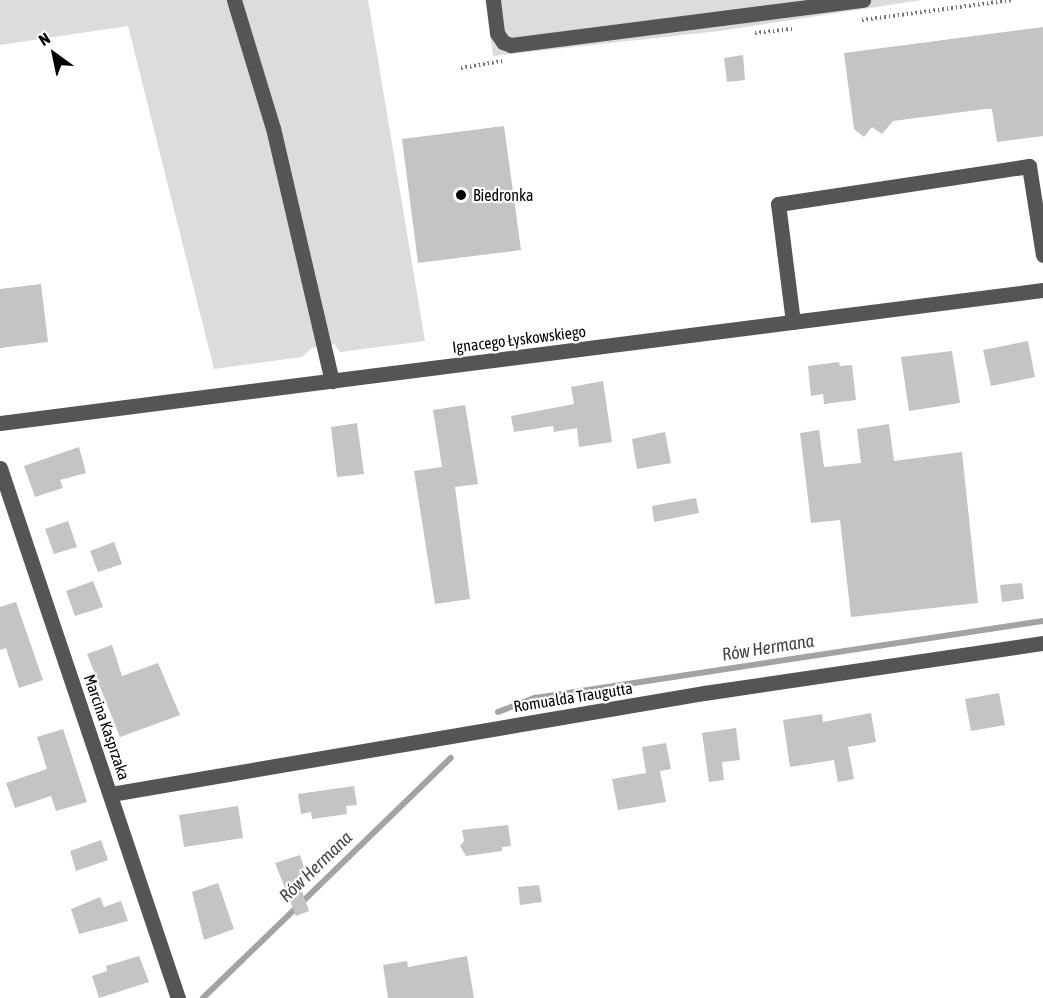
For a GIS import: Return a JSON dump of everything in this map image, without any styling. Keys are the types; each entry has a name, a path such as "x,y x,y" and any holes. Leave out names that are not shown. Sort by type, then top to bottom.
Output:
{"street":[{"path":"234,0 273,128 332,381"},
{"path":"493,0 497,33 503,42 511,45 863,0"},
{"path":"793,322 778,204 1029,166 1043,255"},
{"name":"Ignacego Łyskowskiego","path":"0,423 1043,290"},
{"name":"Marcina Kasprzaka","path":"0,468 178,998"},
{"name":"Romualda Traugutta","path":"111,794 704,693 1043,643"}],"path":[{"path":"461,68 509,60"}],"shaded area":[{"path":"0,0 368,0 425,341 340,352 334,344 325,345 312,348 302,357 214,369 128,26 0,45"},
{"path":"485,0 922,0 719,31 493,56"}],"building":[{"path":"1043,27 1043,136 997,142 992,109 893,121 882,134 872,127 864,137 854,129 844,53"},
{"path":"743,55 745,80 727,82 724,58"},
{"name":"Biedronka","path":"504,126 521,250 418,263 402,139"},
{"path":"41,284 48,342 0,348 0,289"},
{"path":"1028,341 1035,377 991,386 983,350"},
{"path":"952,351 960,403 909,411 901,357"},
{"path":"839,362 840,366 852,365 856,400 824,404 823,394 811,396 808,366"},
{"path":"603,381 612,442 579,447 577,428 554,432 553,426 514,432 511,416 574,404 571,387"},
{"path":"465,405 478,484 455,487 470,599 435,604 414,471 442,467 433,410"},
{"path":"357,423 364,474 337,477 331,427"},
{"path":"889,424 894,461 962,452 978,603 851,617 840,520 811,523 800,433 819,430 824,467 861,463 857,429"},
{"path":"665,432 671,463 637,469 632,439"},
{"path":"79,447 86,473 60,480 63,488 35,497 24,466"},
{"path":"696,498 699,513 654,522 652,506"},
{"path":"68,521 77,547 54,554 45,529"},
{"path":"114,542 122,564 98,572 90,551"},
{"path":"93,581 103,607 75,616 66,591"},
{"path":"1022,583 1024,599 1002,602 1000,585"},
{"path":"16,602 43,680 19,688 6,648 0,650 0,607"},
{"path":"112,645 122,676 158,663 180,715 120,737 87,654"},
{"path":"999,693 1005,725 971,731 965,699"},
{"path":"871,713 876,742 848,747 854,779 838,782 834,760 790,767 783,720 822,714 823,722"},
{"path":"736,728 740,760 722,762 724,780 709,782 702,733"},
{"path":"63,729 87,802 56,811 51,796 15,808 6,783 47,769 37,737"},
{"path":"666,743 671,769 660,771 666,802 618,810 612,779 646,773 642,747"},
{"path":"354,786 357,805 346,806 347,814 312,819 311,812 301,814 298,794"},
{"path":"238,806 243,838 184,847 179,815"},
{"path":"508,825 511,846 502,847 502,851 466,856 460,846 464,841 462,830"},
{"path":"101,840 108,860 76,871 70,851"},
{"path":"300,855 307,877 298,880 309,911 296,916 275,863"},
{"path":"218,883 234,929 204,940 192,892"},
{"path":"539,885 542,902 520,905 518,887"},
{"path":"100,897 104,907 121,901 128,921 79,934 71,909"},
{"path":"139,956 149,982 99,998 92,976 107,971 106,966"},
{"path":"467,956 474,998 388,998 383,965 407,961 408,967"}],"waterway":[{"name":"Rów Hermana","path":"498,712 535,698 1043,621"},
{"name":"Rów Hermana","path":"203,998 451,758"}],"place":[{"name":"Biedronka","path":"461,195"}]}
